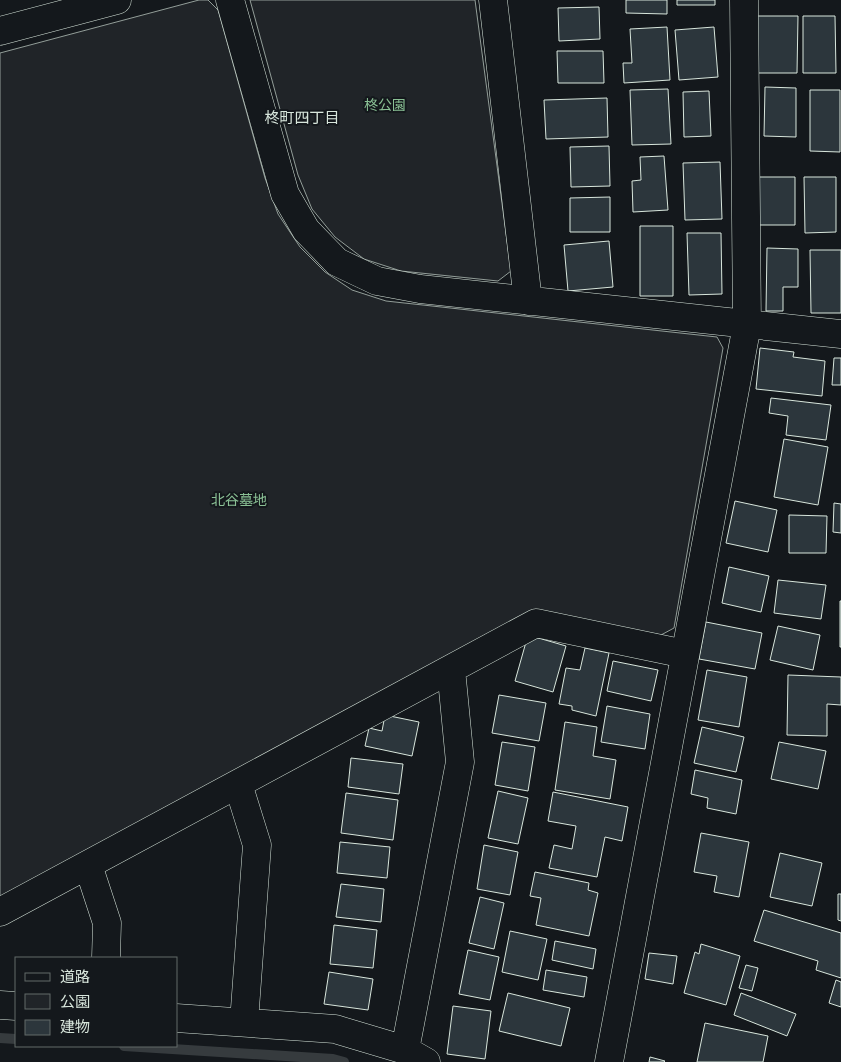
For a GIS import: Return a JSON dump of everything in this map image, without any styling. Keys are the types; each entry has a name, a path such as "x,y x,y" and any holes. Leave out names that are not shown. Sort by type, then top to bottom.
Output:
{"street":[{"path":"0,31 117,0"},
{"path":"230,0 285,194 306,230 337,262 376,281 420,289 841,334"},
{"path":"493,0 528,302"},
{"path":"609,1062 747,325 744,0"},
{"path":"0,912 536,623 685,654"},
{"path":"178,1018 335,1029 415,1056 460,762 451,669"},
{"path":"238,784 257,845 244,1022"},
{"path":"88,865 108,923 106,957"},
{"path":"0,1005 15,1006"}],"green space":[{"name":"北谷墓地","path":"199,0 208,0 218,10 265,178 278,214 300,247 325,272 352,290 386,301 717,337 723,348 674,628 661,635 535,611 0,900 0,53"},
{"name":"柊公園","path":"250,0 475,0 511,271 498,281 401,271 364,259 335,237 312,209 298,175"}],"building":[{"path":"626,0 667,0 667,14 626,13"},
{"path":"677,0 715,0 715,5 677,5"},
{"path":"599,7 600,39 559,41 558,8"},
{"path":"756,16 798,16 797,73 756,73"},
{"path":"803,16 835,16 836,73 803,73"},
{"path":"667,27 670,80 624,83 623,63 632,63 630,29"},
{"path":"714,27 718,77 679,80 675,30"},
{"path":"557,51 603,51 604,83 558,83"},
{"path":"765,87 796,88 796,137 764,136"},
{"path":"668,89 671,144 632,145 630,90"},
{"path":"810,90 840,90 840,152 810,151"},
{"path":"709,91 711,136 684,137 683,92"},
{"path":"607,98 608,137 546,139 544,100"},
{"path":"609,146 610,186 571,187 570,147"},
{"path":"664,156 668,210 633,212 632,181 641,180 640,157"},
{"path":"720,162 722,219 685,220 683,163"},
{"path":"759,177 795,177 795,225 759,225"},
{"path":"804,177 836,177 836,232 805,233"},
{"path":"610,197 610,232 570,232 570,198"},
{"path":"640,226 673,226 673,296 640,296"},
{"path":"687,233 721,233 722,294 689,295"},
{"path":"609,241 613,287 568,291 564,245"},
{"path":"767,248 798,249 798,287 783,287 783,311 766,311"},
{"path":"810,250 841,250 841,313 811,313"},
{"path":"760,348 794,352 793,357 825,361 822,396 756,389"},
{"path":"834,358 841,358 841,385 832,385"},
{"path":"771,398 831,405 826,440 786,435 788,416 769,413"},
{"path":"784,439 828,447 818,505 774,497"},
{"path":"735,501 777,510 768,552 726,543"},
{"path":"834,503 841,504 841,533 833,532"},
{"path":"789,515 827,516 826,553 789,553"},
{"path":"729,567 769,576 761,612 722,603"},
{"path":"778,580 826,585 821,619 774,613"},
{"path":"841,601 841,647 840,647"},
{"path":"706,622 762,633 755,669 699,659"},
{"path":"778,626 820,635 813,670 770,660"},
{"path":"528,635 566,646 553,692 515,681"},
{"path":"585,648 609,653 596,716 572,710 572,706 559,704 566,668 580,670"},
{"path":"613,661 658,670 651,701 607,691"},
{"path":"707,670 747,677 739,727 698,720"},
{"path":"788,675 841,677 841,705 827,704 827,736 787,735"},
{"path":"499,695 546,703 539,741 492,733"},
{"path":"607,706 650,714 645,749 601,742"},
{"path":"385,715 419,722 412,756 365,746 369,728 382,731"},
{"path":"565,722 597,727 593,756 616,760 610,799 555,790"},
{"path":"702,727 744,737 736,772 694,763"},
{"path":"502,742 535,747 528,791 495,785"},
{"path":"779,742 826,751 818,789 771,779"},
{"path":"351,758 403,764 399,794 348,787"},
{"path":"695,770 742,780 736,814 707,808 708,798 691,794"},
{"path":"498,791 528,798 518,844 488,838"},
{"path":"553,792 628,807 622,841 605,837 597,877 549,868 554,845 572,849 576,826 548,821"},
{"path":"346,793 398,800 393,840 341,833"},
{"path":"701,833 749,842 739,897 714,892 717,876 694,872"},
{"path":"340,842 390,847 387,878 337,873"},
{"path":"484,845 518,852 510,895 477,889"},
{"path":"780,853 822,863 812,906 770,897"},
{"path":"535,872 589,883 588,890 598,893 589,936 536,925 541,898 530,896"},
{"path":"341,884 384,889 381,922 336,917"},
{"path":"838,894 841,894 841,921 838,920"},
{"path":"480,897 504,903 494,949 469,943"},
{"path":"764,910 841,933 841,978 816,970 818,961 754,941"},
{"path":"334,925 377,930 373,968 330,964"},
{"path":"510,931 547,939 538,980 502,972"},
{"path":"555,941 596,949 593,969 552,960"},
{"path":"701,944 740,956 726,1005 684,993 695,952 699,954"},
{"path":"468,950 499,957 490,1000 459,994"},
{"path":"649,953 677,956 673,984 645,979"},
{"path":"746,965 758,968 752,991 739,988"},
{"path":"546,970 587,977 584,997 543,990"},
{"path":"329,972 373,979 368,1010 324,1004"},
{"path":"836,980 841,982 841,1007 829,1003"},
{"path":"508,993 570,1008 561,1046 499,1031"},
{"path":"741,993 796,1014 787,1036 734,1015"},
{"path":"453,1006 491,1011 485,1059 447,1054"},
{"path":"705,1023 768,1036 763,1062 697,1062"},
{"path":"650,1057 665,1061 649,1062"}],"waterway":[{"path":"0,1038 15,1039"},
{"path":"140,1047 333,1059 344,1062"}],"district":[{"name":"柊町四丁目","path":"302,118"}]}
